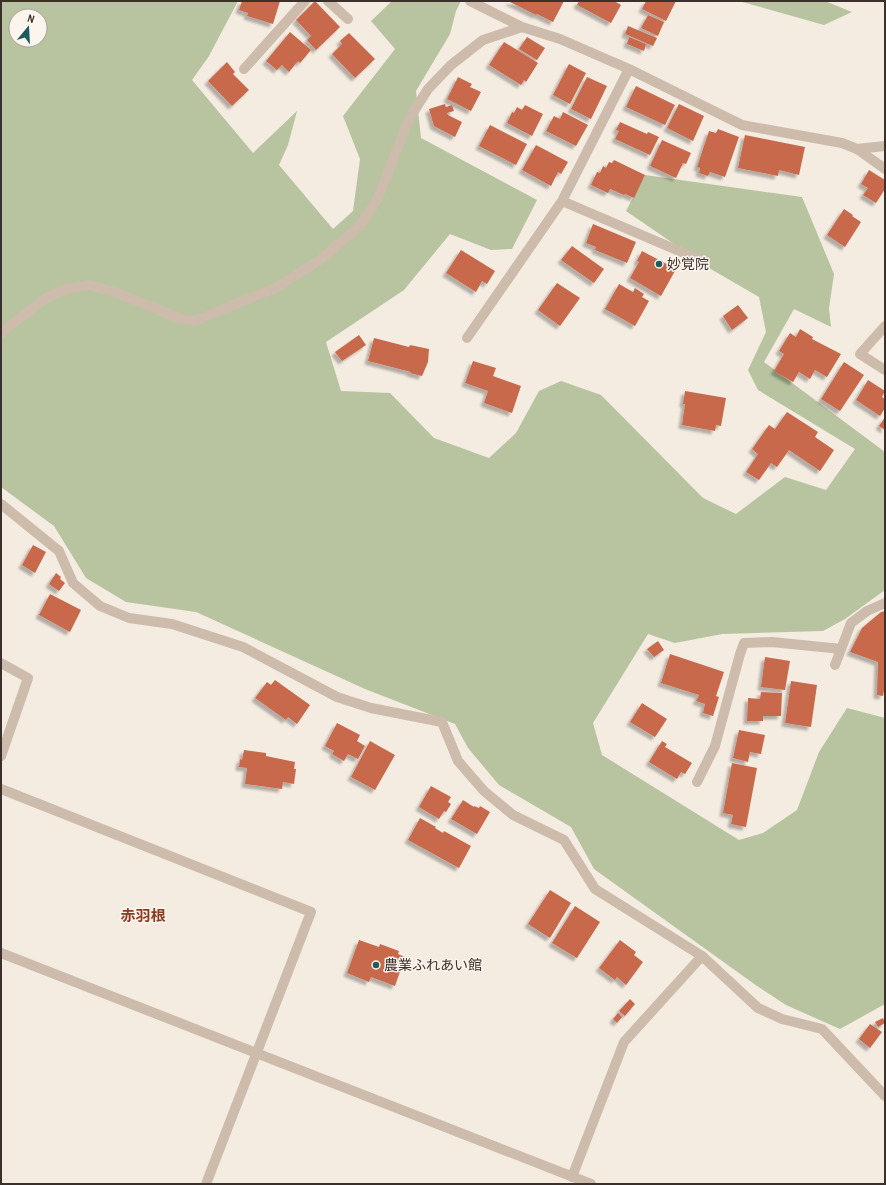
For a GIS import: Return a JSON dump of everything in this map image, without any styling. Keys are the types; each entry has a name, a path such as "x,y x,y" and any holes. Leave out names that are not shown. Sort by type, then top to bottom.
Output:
{"street":[{"path":"328,1 348,19"},
{"path":"470,1 522,27 560,39 629,69 742,125 842,142 857,149 885,169"},
{"path":"244,68 301,2"},
{"path":"1,334 46,298 66,289 90,285 109,290 181,319 195,321 277,286 320,260 360,226 377,200 408,119 428,89 451,65 483,40 522,27"},
{"path":"467,338 562,201 629,69"},
{"path":"857,149 885,146"},
{"path":"562,201 698,259"},
{"path":"885,326 860,354 885,370"},
{"path":"1,504 59,551 73,583 100,606 128,618 172,624 244,647 337,697 371,708 442,722 458,761 484,791 513,815 564,840 594,889 702,956 758,1008 782,1019 822,1029 885,1096"},
{"path":"835,665 851,623 867,610 885,603"},
{"path":"697,782 715,746 744,644 772,642 841,650"},
{"path":"1,663 28,678 1,756"},
{"path":"1,789 311,912 206,1184"},
{"path":"1,953 591,1184"},
{"path":"572,1176 624,1042 702,956"}],"green space":[{"path":"1,1 238,1 209,56 192,80 253,153 297,111 288,145 279,165 333,229 353,211 360,159 343,116 395,49 371,21 392,1 461,1 456,11 450,34 416,91 421,138 537,200 512,249 491,250 450,234 404,290 326,342 341,391 390,393 434,438 489,458 516,433 539,391 561,381 601,395 703,498 736,514 785,477 826,490 855,449 758,390 748,370 766,332 759,297 709,268 626,211 645,175 802,197 834,274 829,308 831,327 794,309 764,362 885,452 885,590 845,619 823,631 722,634 675,643 648,634 593,723 602,755 739,840 763,833 797,810 819,752 847,708 885,718 885,1004 840,1029 786,1005 757,986 594,869 571,827 499,785 468,748 455,724 365,689 196,612 126,602 86,578 54,526 1,487"},
{"path":"739,1 825,1 852,12 824,25"}],"building":[{"path":"242,1 280,1 273,24 247,16 248,13 239,10"},
{"path":"315,1 340,27 316,50 307,40 311,36 296,20"},
{"path":"508,1 564,1 553,22"},
{"path":"579,1 614,1 621,5 611,23 577,5"},
{"path":"646,1 676,1 666,21 642,9"},
{"path":"648,15 664,22 658,36 641,28"},
{"path":"628,26 657,38 653,46 625,34"},
{"path":"290,32 311,50 300,63 298,61 289,72 282,65 277,70 266,61"},
{"path":"349,33 375,59 355,78 332,54 342,44 340,41"},
{"path":"527,37 545,48 537,60 519,49"},
{"path":"629,37 646,44 644,51 627,44"},
{"path":"504,42 538,63 526,82 524,80 521,85 489,65"},
{"path":"227,62 235,72 233,74 249,90 232,106 208,81"},
{"path":"569,64 586,73 570,104 553,95"},
{"path":"458,77 472,84 470,87 481,92 471,111 447,99"},
{"path":"587,77 607,86 591,119 571,109"},
{"path":"636,86 675,105 665,125 626,107"},
{"path":"445,104 446,107 452,105 454,111 447,113 448,115 462,122 455,137 434,126 429,109"},
{"path":"679,104 704,116 693,141 667,128"},
{"path":"525,105 543,114 532,136 507,123 512,112 514,113 517,107 522,110"},
{"path":"563,112 588,125 576,146 546,131 554,116 560,119"},
{"path":"620,122 647,134 648,132 659,137 650,155 615,139 619,131 616,130"},
{"path":"490,125 527,144 516,165 479,146"},
{"path":"718,129 739,137 725,177 710,172 708,176 699,173 700,168 697,167 709,131 716,133"},
{"path":"745,135 805,147 799,175 779,170 778,176 738,168"},
{"path":"662,140 691,153 686,164 683,163 676,178 650,166"},
{"path":"536,145 568,162 561,174 558,172 551,186 522,170"},
{"path":"614,160 645,175 634,198 610,189 608,193 591,185 597,172 600,173 603,166 606,168 609,162 612,163"},
{"path":"869,170 885,180 885,189 876,203 863,195 868,188 861,184"},
{"path":"844,209 861,222 845,247 827,235"},
{"path":"593,224 636,242 627,263 595,250 596,247 586,243"},
{"path":"572,246 604,269 594,283 561,260"},
{"path":"461,250 495,271 487,284 482,281 476,292 446,273"},
{"path":"642,251 676,269 661,296 630,278 639,262 637,261"},
{"path":"557,283 580,298 560,326 538,310"},
{"path":"619,284 633,292 635,288 644,294 642,297 649,301 635,326 605,309"},
{"path":"738,305 748,318 732,330 723,316"},
{"path":"800,329 813,337 812,339 841,354 827,377 815,370 810,379 799,372 793,382 774,371 784,354 779,351 790,333 796,337"},
{"path":"359,335 366,345 342,361 335,352"},
{"path":"374,338 409,347 410,345 429,349 428,362 422,376 368,361"},
{"path":"473,361 496,368 493,376 521,386 512,413 484,403 488,391 465,383"},
{"path":"844,362 864,375 840,411 821,399"},
{"path":"868,380 885,391 882,397 885,399 885,408 880,416 856,400"},
{"path":"685,391 726,398 721,426 716,425 715,431 682,425"},
{"path":"787,412 818,432 815,437 834,450 820,471 789,450 777,467 771,463 759,480 746,472 758,454 752,449 769,425 775,429"},
{"path":"885,417 885,430 879,426"},
{"path":"33,545 46,552 35,573 22,565"},
{"path":"56,573 65,583 59,591 49,584"},
{"path":"50,594 81,610 70,632 39,615"},
{"path":"885,611 885,685 883,696 877,695 878,662 850,652 862,628 881,612"},
{"path":"658,641 664,650 654,657 647,649"},
{"path":"670,654 724,672 716,696 719,697 713,716 703,713 705,704 696,701 699,695 661,683"},
{"path":"765,657 790,661 785,690 761,687"},
{"path":"275,680 310,705 297,724 288,717 286,720 255,698 267,682 271,685"},
{"path":"791,681 817,685 811,727 785,723"},
{"path":"761,692 782,693 781,716 763,716 763,721 747,721 748,698 760,699"},
{"path":"642,703 667,719 655,737 630,722"},
{"path":"337,723 360,735 357,741 365,746 358,759 348,754 344,761 332,754 334,751 325,746"},
{"path":"739,730 765,735 761,754 750,752 748,762 733,758"},
{"path":"370,741 395,755 375,790 351,777"},
{"path":"662,741 667,744 665,747 692,763 685,774 681,772 677,779 649,762"},
{"path":"244,750 266,753 266,756 295,762 294,769 296,769 294,784 283,782 282,789 245,784 247,768 239,767 240,759 242,760"},
{"path":"732,763 757,768 746,827 731,824 733,815 723,813"},
{"path":"431,786 451,797 448,802 451,804 439,819 419,807"},
{"path":"463,800 474,807 479,808 480,806 490,812 477,834 451,819"},
{"path":"420,818 436,827 435,828 443,833 444,831 471,846 459,868 408,840"},
{"path":"550,890 571,903 550,938 528,924"},
{"path":"575,906 600,922 577,958 552,943"},
{"name":"農業ふれあい館","path":"359,940 379,947 380,944 399,951 398,954 405,957 395,986 371,977 369,982 347,973"},
{"path":"620,940 636,952 634,955 643,962 626,985 617,977 615,980 599,968"},
{"path":"630,999 635,1004 625,1016 619,1011"},
{"path":"618,1013 622,1017 617,1023 613,1019"},
{"path":"883,1018 885,1023 878,1027 875,1022"},
{"path":"870,1024 882,1032 870,1048 859,1039"}],"place":[{"name":"妙覚院","path":"659,264"},
{"name":"農業ふれあい館","path":"376,965"}],"district":[{"name":"赤羽根","path":"143,916"}]}
